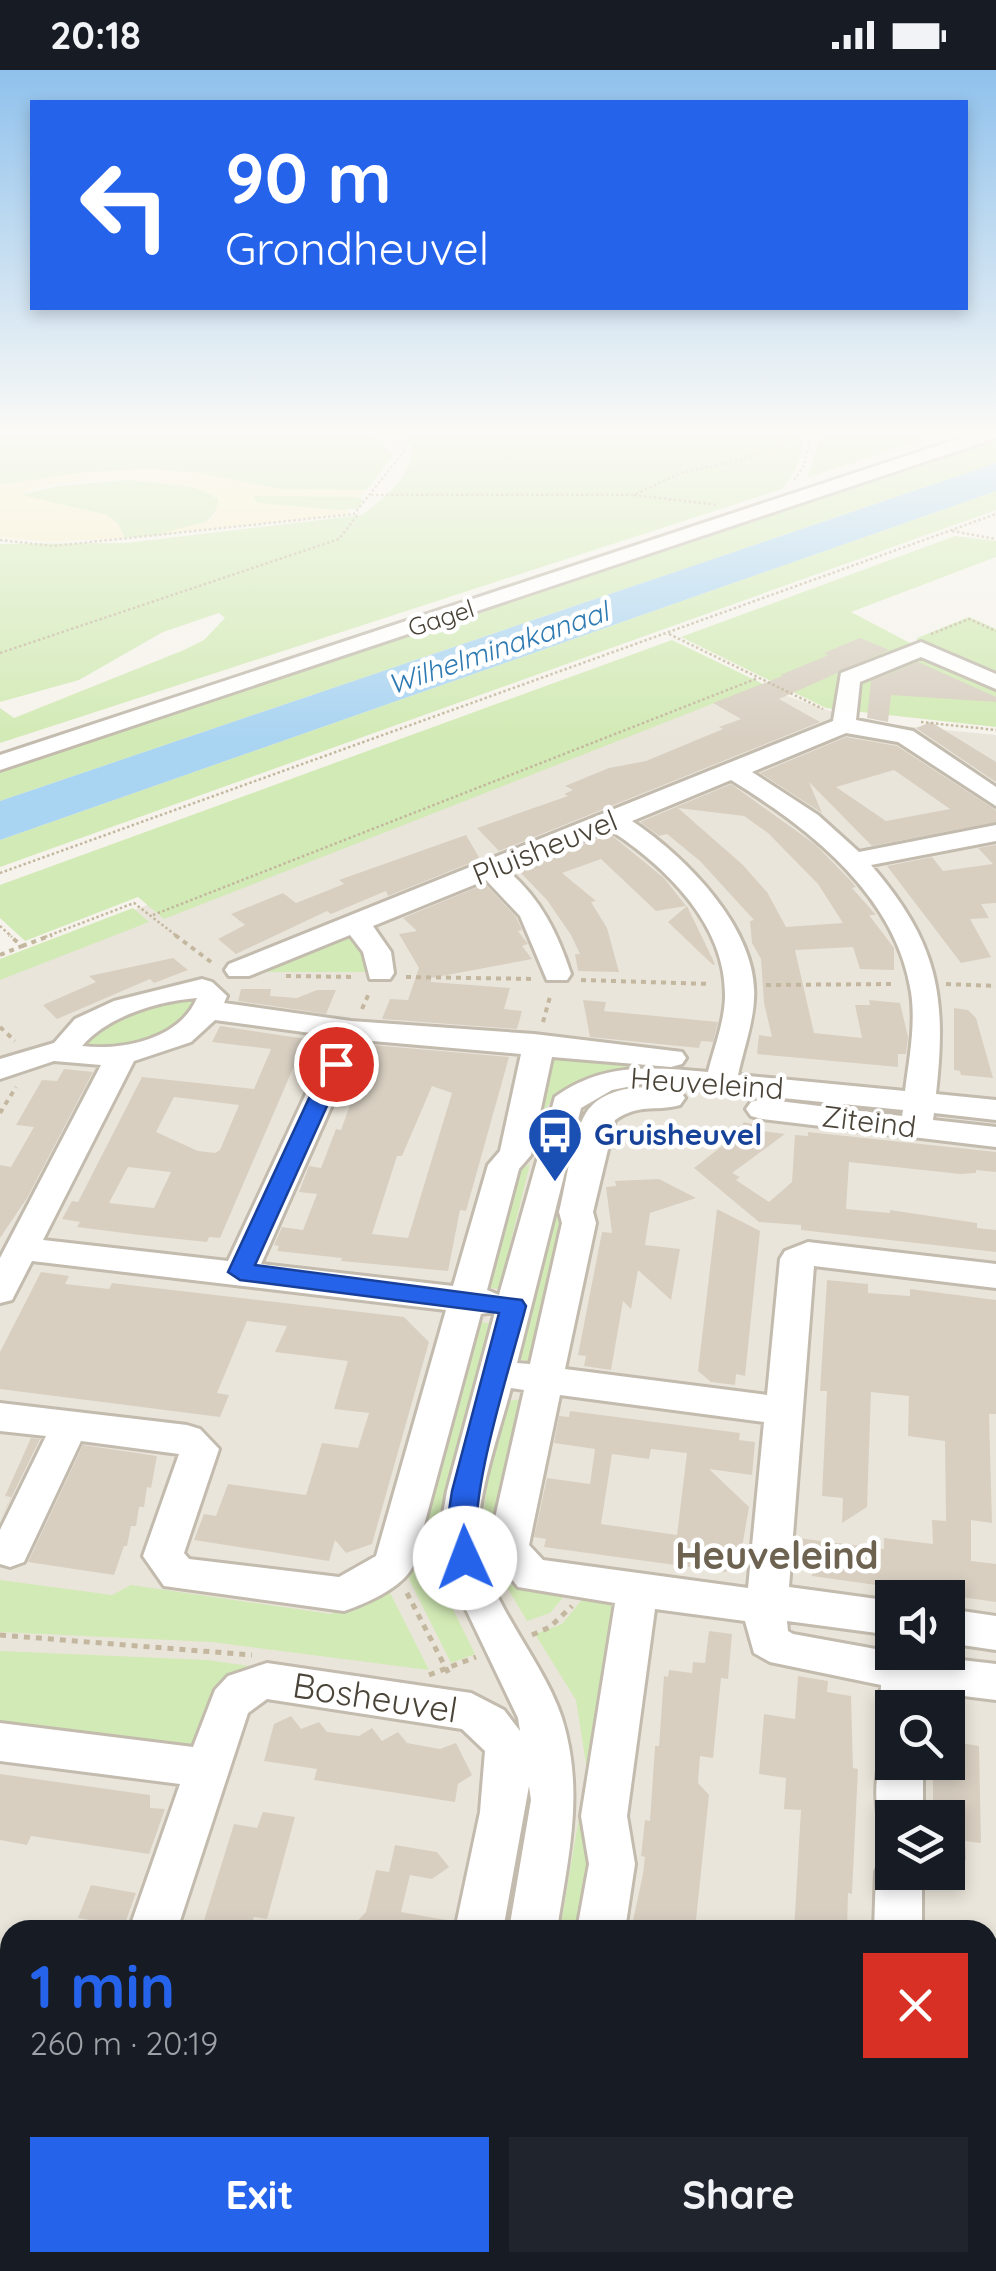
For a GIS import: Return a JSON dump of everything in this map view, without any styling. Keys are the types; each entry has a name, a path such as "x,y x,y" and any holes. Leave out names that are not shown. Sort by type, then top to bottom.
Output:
{"street":[{"name":"Gagel","path":"0,763 689,536"},
{"path":"996,682 921,649 850,678 845,719 905,736 996,798"},
{"name":"Pluisheuvel","path":"221,985 356,925 733,771 845,719"},
{"path":"733,771 784,801 856,860 891,909 917,962 926,997 919,1104 996,1090"},
{"path":"64,1051 81,1029 110,1013 183,990 221,985 352,1030 534,1043 722,1073 740,985 716,918 690,882 644,839 613,820"},
{"path":"856,860 996,833"},
{"path":"490,870 510,886 542,926 556,977"},
{"path":"356,925 376,946 381,960 378,975"},
{"path":"0,1070 64,1051 89,1056 122,1054 165,1042 199,1022 221,985"},
{"path":"240,1272 352,1030"},
{"path":"0,1416 187,1439 200,1449 163,1556 178,1574 344,1594 393,1566 504,1165 515,1155 537,1057 534,1043"},
{"path":"0,1290 122,1054"},
{"name":"Heuveleind","path":"535,1920 554,1800 540,1718 471,1578 459,1537 466,1491 566,1104 589,1085 612,1078 722,1073 919,1104 996,1110"},
{"name":"Ziteind","path":"548,1380 580,1223 576,1212 600,1116 611,1106 644,1095 919,1104 996,1137"},
{"path":"24,1248 513,1306"},
{"path":"996,1276 808,1254 797,1259 770,1586 764,1606 769,1640 785,1650 902,1689 996,1682"},
{"path":"496,1373 782,1411"},
{"path":"548,1380 508,1549 532,1576 764,1606 788,1604 875,1616"},
{"path":"10,1551 69,1427"},
{"path":"603,1920 612,1864 604,1816 636,1590"},
{"path":"965,1628 996,1633"},
{"name":"Bosheuvel","path":"207,1768 230,1702 243,1689 267,1682 471,1712 496,1727 507,1751 507,1781 480,1920"},
{"path":"0,1742 207,1768 157,1920"},
{"path":"898,1920 899,1890"}],"path":[{"path":"0,540 53,546 165,536"},
{"path":"0,652 341,536"},
{"path":"0,873 937,536"},
{"path":"921,649 913,644 969,619 996,631"},
{"path":"151,916 758,678"},
{"path":"0,954 134,903 221,985"},
{"path":"0,926 22,946"},
{"path":"352,1030 378,975"},
{"path":"284,976 996,986"},
{"path":"534,1043 556,977"},
{"path":"393,1566 471,1712"},
{"path":"422,1677 550,1627 573,1606 580,1582"},
{"path":"0,1635 263,1656"}],"shaded area":[{"path":"723,674 862,722 996,735 996,1920 0,1920 0,964"}],"green space":[{"path":"187,536 638,536 0,743 0,708 14,718 184,650 204,640 225,618 219,613 163,632 79,680 0,702 0,544 126,543"},
{"path":"703,536 782,536 0,801 0,770"},
{"path":"868,536 924,536 0,867 0,840"},
{"path":"955,536 996,541 996,557 851,612 910,643 909,648 846,676 839,710 826,708 681,637"},
{"path":"969,617 996,629 996,678 917,644 917,638"},
{"path":"672,640 763,684 164,919 138,897 25,941 0,918 0,885"},
{"path":"912,654 996,684 996,727 852,711 855,682"},
{"path":"133,908 149,922 0,980 0,959"},
{"path":"341,935 353,935 371,958 367,972 251,972"},
{"path":"202,997 190,1014 163,1035 130,1045 75,1049 100,1024 115,1016 149,1005"},
{"path":"547,1057 645,1066 600,1074 573,1085 550,1103 541,1116 533,1104"},
{"path":"530,1164 499,1289 482,1287 511,1175"},
{"path":"555,1216 572,1228 542,1366 518,1358"},
{"path":"473,1320 490,1324 435,1560 437,1577 475,1654 451,1663 404,1569"},
{"path":"523,1399 533,1405 499,1575 485,1534 487,1489 508,1401"},
{"path":"0,1580 112,1595 131,1585 331,1614 384,1581 429,1670 212,1642 0,1632"},
{"path":"505,1584 566,1594 550,1613 527,1621"},
{"path":"585,1596 623,1602 590,1920 562,1920 587,1770 576,1700 535,1634 562,1624"},
{"path":"0,1651 207,1660 285,1671 201,1757 0,1730"}],"sand":[{"path":"124,536 125,538 48,542 0,537"}],"water":[{"name":"Wilhelminakanaal","path":"782,536 868,536 0,840 0,801"}],"building":[{"path":"860,638 889,650 779,699 820,722 499,851 477,828 568,796 564,794 573,790 565,786 609,768 646,761 723,729 719,727 741,719 713,703 783,676 780,675"},
{"path":"918,662 996,697 996,702 891,695 888,722 867,718 871,681"},
{"path":"931,722 996,762 996,782 916,728"},
{"path":"846,737 897,746 996,810 996,822 872,846 809,782 822,813 760,773","holes":["894,770 950,809 886,821 836,787"]},
{"path":"731,784 816,845 851,881 856,887 852,888 876,915 869,915 894,948 894,970 860,969 853,947 795,950 814,1033 862,1038 855,1005 870,1005 869,1000 900,1003 908,1037 906,1054 898,1054 898,1067 757,1054 759,1035 772,1037 764,1003 761,959 752,943 750,921 754,920 700,861 667,834 659,836 640,822","holes":["678,808 744,816 768,833 818,884 843,923 786,927 767,892 743,865"]},
{"path":"610,834 664,878 686,906 656,911 601,859 562,873 596,901 591,902 607,928 619,972 578,971 575,954 580,954 571,935 547,900 519,871"},
{"path":"466,835 480,859 388,896 386,891 331,914 327,911 236,954 218,939 245,925 231,914 283,893 296,903 344,884 339,880"},
{"path":"996,845 996,903 981,904 989,918 970,919 991,957 961,963 887,866 932,857 943,871 993,864 978,848"},
{"path":"485,884 516,917 522,930 518,931 528,944 522,946 532,959 431,978 431,982 510,988 504,1009 522,1011 517,1029 382,1019 390,999 408,1000 419,968 399,934 417,931 403,918"},
{"path":"687,906 715,964 713,965 668,922"},
{"path":"173,958 188,970 154,983 150,979 57,1019 43,1005 96,982 89,976"},
{"path":"241,989 271,989 270,996 297,998 317,990 336,990 326,1014 238,1001"},
{"path":"583,1000 606,1002 604,1011 718,1022 713,1042 701,1041 699,1048 590,1037"},
{"path":"954,1008 968,1010 976,1018 993,1078 961,1075 954,1070"},
{"path":"220,1026 326,1042 323,1049 297,1059 220,1238 209,1237 207,1242 140,1235 77,1227 80,1222 62,1219 72,1201 78,1202 142,1077 254,1089 271,1049 212,1042","holes":["174,1097 239,1105 220,1150 198,1151 156,1132","128,1167 171,1172 154,1208 109,1203"]},
{"path":"372,1045 509,1057 466,1211 460,1210 448,1271 277,1251 279,1246 274,1245 282,1227 303,1230 317,1194 299,1192 309,1166 321,1168 336,1129 341,1130","holes":["432,1086 452,1093 408,1238 372,1234 397,1156 402,1156"]},
{"path":"64,1069 93,1072 27,1198 0,1238 0,1165 11,1167 34,1127 16,1125 42,1080 57,1081"},
{"path":"744,1122 764,1127 762,1131 785,1134 732,1173 740,1177 736,1180 769,1202 792,1182 795,1135 808,1136 808,1132 996,1152 996,1172 976,1170 960,1174 849,1162 846,1209 890,1210 977,1223 977,1228 996,1230 996,1252 759,1222 694,1168 722,1146 733,1125 741,1127"},
{"path":"659,1179 696,1198 650,1213 645,1245 680,1249 671,1300 638,1270 631,1309 623,1301 611,1370 584,1366 586,1356 578,1355 602,1232 612,1233 606,1187 616,1186 615,1181"},
{"path":"717,1209 760,1231 745,1376 736,1374 735,1385 711,1382 698,1371"},
{"path":"41,1272 69,1276 65,1284 109,1289 112,1283 404,1317 429,1342 372,1544 346,1553 335,1540 329,1561 194,1540 204,1514 216,1516 228,1484 306,1495 322,1443 358,1448 369,1413 334,1409 348,1361 275,1352 287,1326 247,1321 217,1393 229,1395 220,1417 0,1389 0,1352"},
{"path":"827,1280 868,1284 868,1293 910,1296 910,1289 996,1300 996,1414 989,1414 992,1523 971,1520 971,1561 996,1564 996,1602 965,1598 965,1580 875,1580 875,1585 812,1576 813,1559 796,1557 798,1538 884,1549 884,1538 933,1544 932,1520 946,1521 945,1441 908,1436 909,1396 871,1392 867,1507 842,1523 843,1498 822,1496 827,1391 820,1391"},
{"path":"570,1411 740,1433 739,1440 755,1442 752,1475 709,1469 749,1507 739,1565 727,1563 726,1572 544,1547 546,1539 534,1537 547,1478 590,1484 595,1449 554,1443 559,1416 569,1417","holes":["651,1449 687,1453 677,1535 601,1524 612,1454 649,1459"]},
{"path":"31,1438 40,1439 0,1521 11,1497 5,1496"},
{"path":"83,1445 157,1456 151,1488 147,1487 144,1507 139,1507 136,1526 131,1526 114,1575 28,1562"},
{"path":"709,1631 732,1634 728,1679 721,1678 713,1758 700,1756 698,1783 709,1795 696,1920 633,1920 643,1874 645,1820 650,1821 664,1676 668,1677 669,1670 692,1673 693,1662 705,1663"},
{"path":"798,1676 828,1681 827,1692 851,1696 853,1768 858,1769 847,1920 795,1920 801,1810 784,1809 786,1778 759,1774 764,1714 795,1719"},
{"path":"291,1716 301,1729 319,1722 327,1732 359,1736 372,1728 382,1741 398,1732 407,1743 440,1749 456,1743 472,1775 458,1784 455,1802 314,1780 317,1769 264,1761 274,1724"},
{"path":"965,1744 979,1746 981,1843 965,1841 965,1800 933,1800 933,1780 965,1780"},
{"path":"0,1774 150,1795 150,1808 165,1809 149,1854 31,1836 27,1845 0,1840"},
{"path":"263,1812 295,1817 267,1919 204,1920 234,1824 257,1828"},
{"path":"395,1845 437,1852 449,1867 432,1879 410,1875 401,1912 446,1920 358,1920 366,1912 376,1870 389,1872"},
{"path":"91,1885 136,1893 126,1920 78,1918"}],"place":[{"name":"Gruisheuvel","path":"555,1184"}],"district":[{"name":"Heuveleind","path":"777,1556"}],"route":[{"path":"336,1064 240,1272 513,1306 466,1491 459,1537 465,1558"}]}
